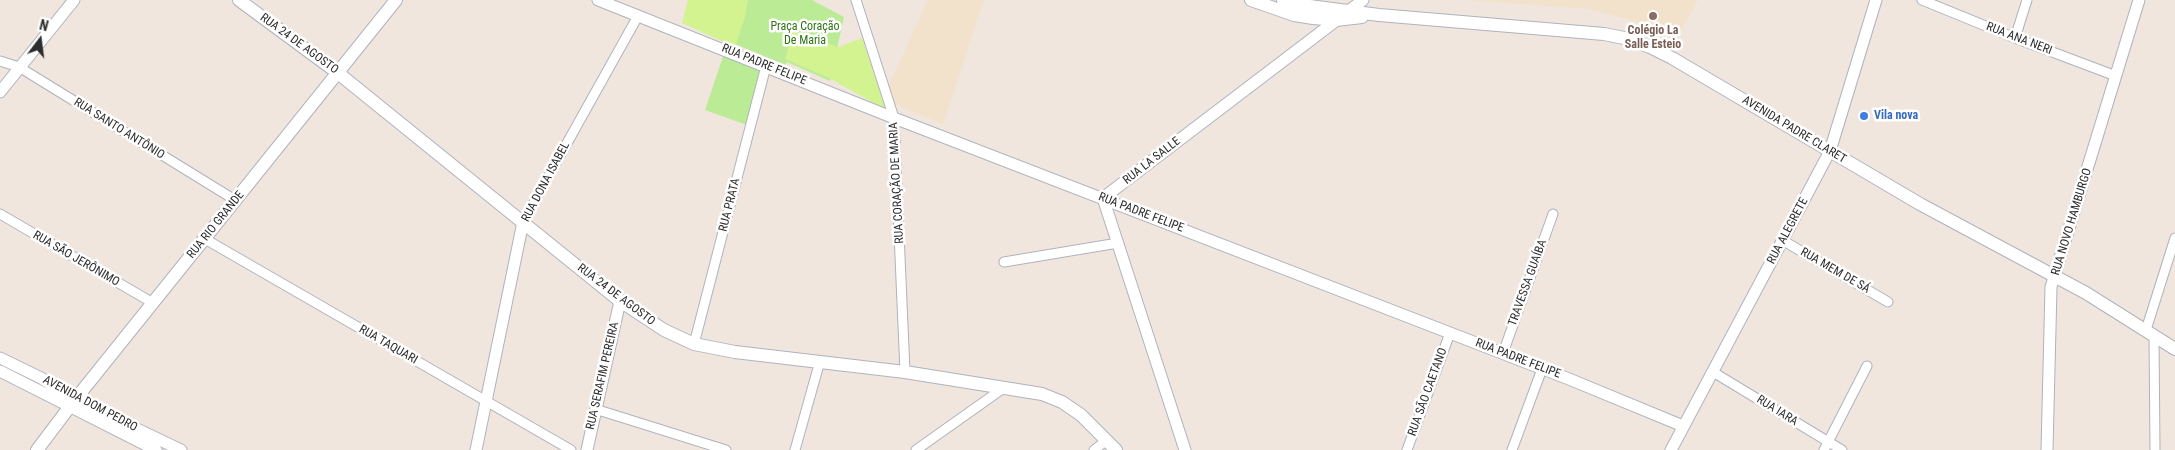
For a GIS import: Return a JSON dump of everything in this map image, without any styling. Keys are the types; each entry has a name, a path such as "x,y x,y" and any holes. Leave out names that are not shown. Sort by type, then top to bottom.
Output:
{"main road":[{"name":"RUA 24 DE AGOSTO","path":"239,0 338,73 620,301 664,330 694,344 735,352 904,372 1042,394 1062,402 1081,414 1112,445"},
{"name":"RUA RIO GRANDE","path":"37,450 396,0"},
{"name":"AVENIDA PADRE CLARET","path":"1251,0 1294,15 1336,20 1379,15"},
{"name":"AVENIDA PADRE CLARET","path":"1283,0 1302,5 1379,15 1577,31 1624,38 1672,58 1920,204 2086,293 2175,349"}],"street":[{"path":"0,92 74,0"},
{"name":"RUA PADRE FELIPE","path":"598,0 894,118 1503,353 1684,426"},
{"name":"RUA CORAÇÃO DE MARIA","path":"856,0 894,118 904,372"},
{"name":"RUA LA SALLE","path":"1103,198 1363,0"},
{"name":"RUA ALEGRETE","path":"1672,450 1830,151 1876,0"},
{"name":"RUA ANA NERI","path":"1922,0 2116,76"},
{"path":"2015,38 2027,0"},
{"name":"RUA NOVO HAMBURGO","path":"2047,450 2051,288 2139,0"},
{"name":"RUA DONA ISABEL","path":"476,450 523,222 638,16"},
{"name":"RUA SANTO ANTÔNIO","path":"0,61 19,67 235,200"},
{"name":"RUA PRATA","path":"694,344 766,66"},
{"path":"1103,198 1185,450"},
{"name":"RUA SÃO JERÔNIMO","path":"0,214 153,303"},
{"name":"TRAVESSA GUAÍBA","path":"1503,353 1554,214"},
{"name":"RUA TAQUARI","path":"205,238 571,450"},
{"path":"2155,450 2150,333 2175,238"},
{"name":"RUA MEM DE SÁ","path":"1782,240 1888,302"},
{"path":"1004,262 1118,243"},
{"name":"RUA SERAFIM PEREIRA","path":"587,450 620,301"},
{"name":"RUA SÃO CAETANO","path":"1407,450 1450,333"},
{"path":"795,450 820,361"},
{"name":"AVENIDA DOM PEDRO","path":"1,364 73,404 154,445 181,450"},
{"path":"1826,446 1867,366"},
{"path":"1512,450 1542,369"},
{"name":"RUA IARA","path":"1713,372 1826,446 1842,450"},
{"path":"916,450 1005,387"},
{"path":"595,408 726,450"},
{"path":"1094,450 1112,445"}],"shaded area":[{"path":"928,0 984,0 943,124 894,104 888,87"},
{"name":"Colégio La Salle Esteio","path":"1463,0 1698,0 1677,38 1645,24 1588,9"}],"green space":[{"path":"688,0 748,0 745,17 735,47 682,23"},
{"name":"Praça Coração De Maria","path":"691,0 812,0 844,17 830,81 787,62 785,65 735,44"},
{"path":"793,31 838,47 862,38 886,110 829,78 785,59"},
{"path":"724,54 763,68 747,125 705,110"}],"place":[{"name":"Colégio La Salle Esteio","path":"1653,16"},
{"name":"Vila nova","path":"1864,116"}]}
